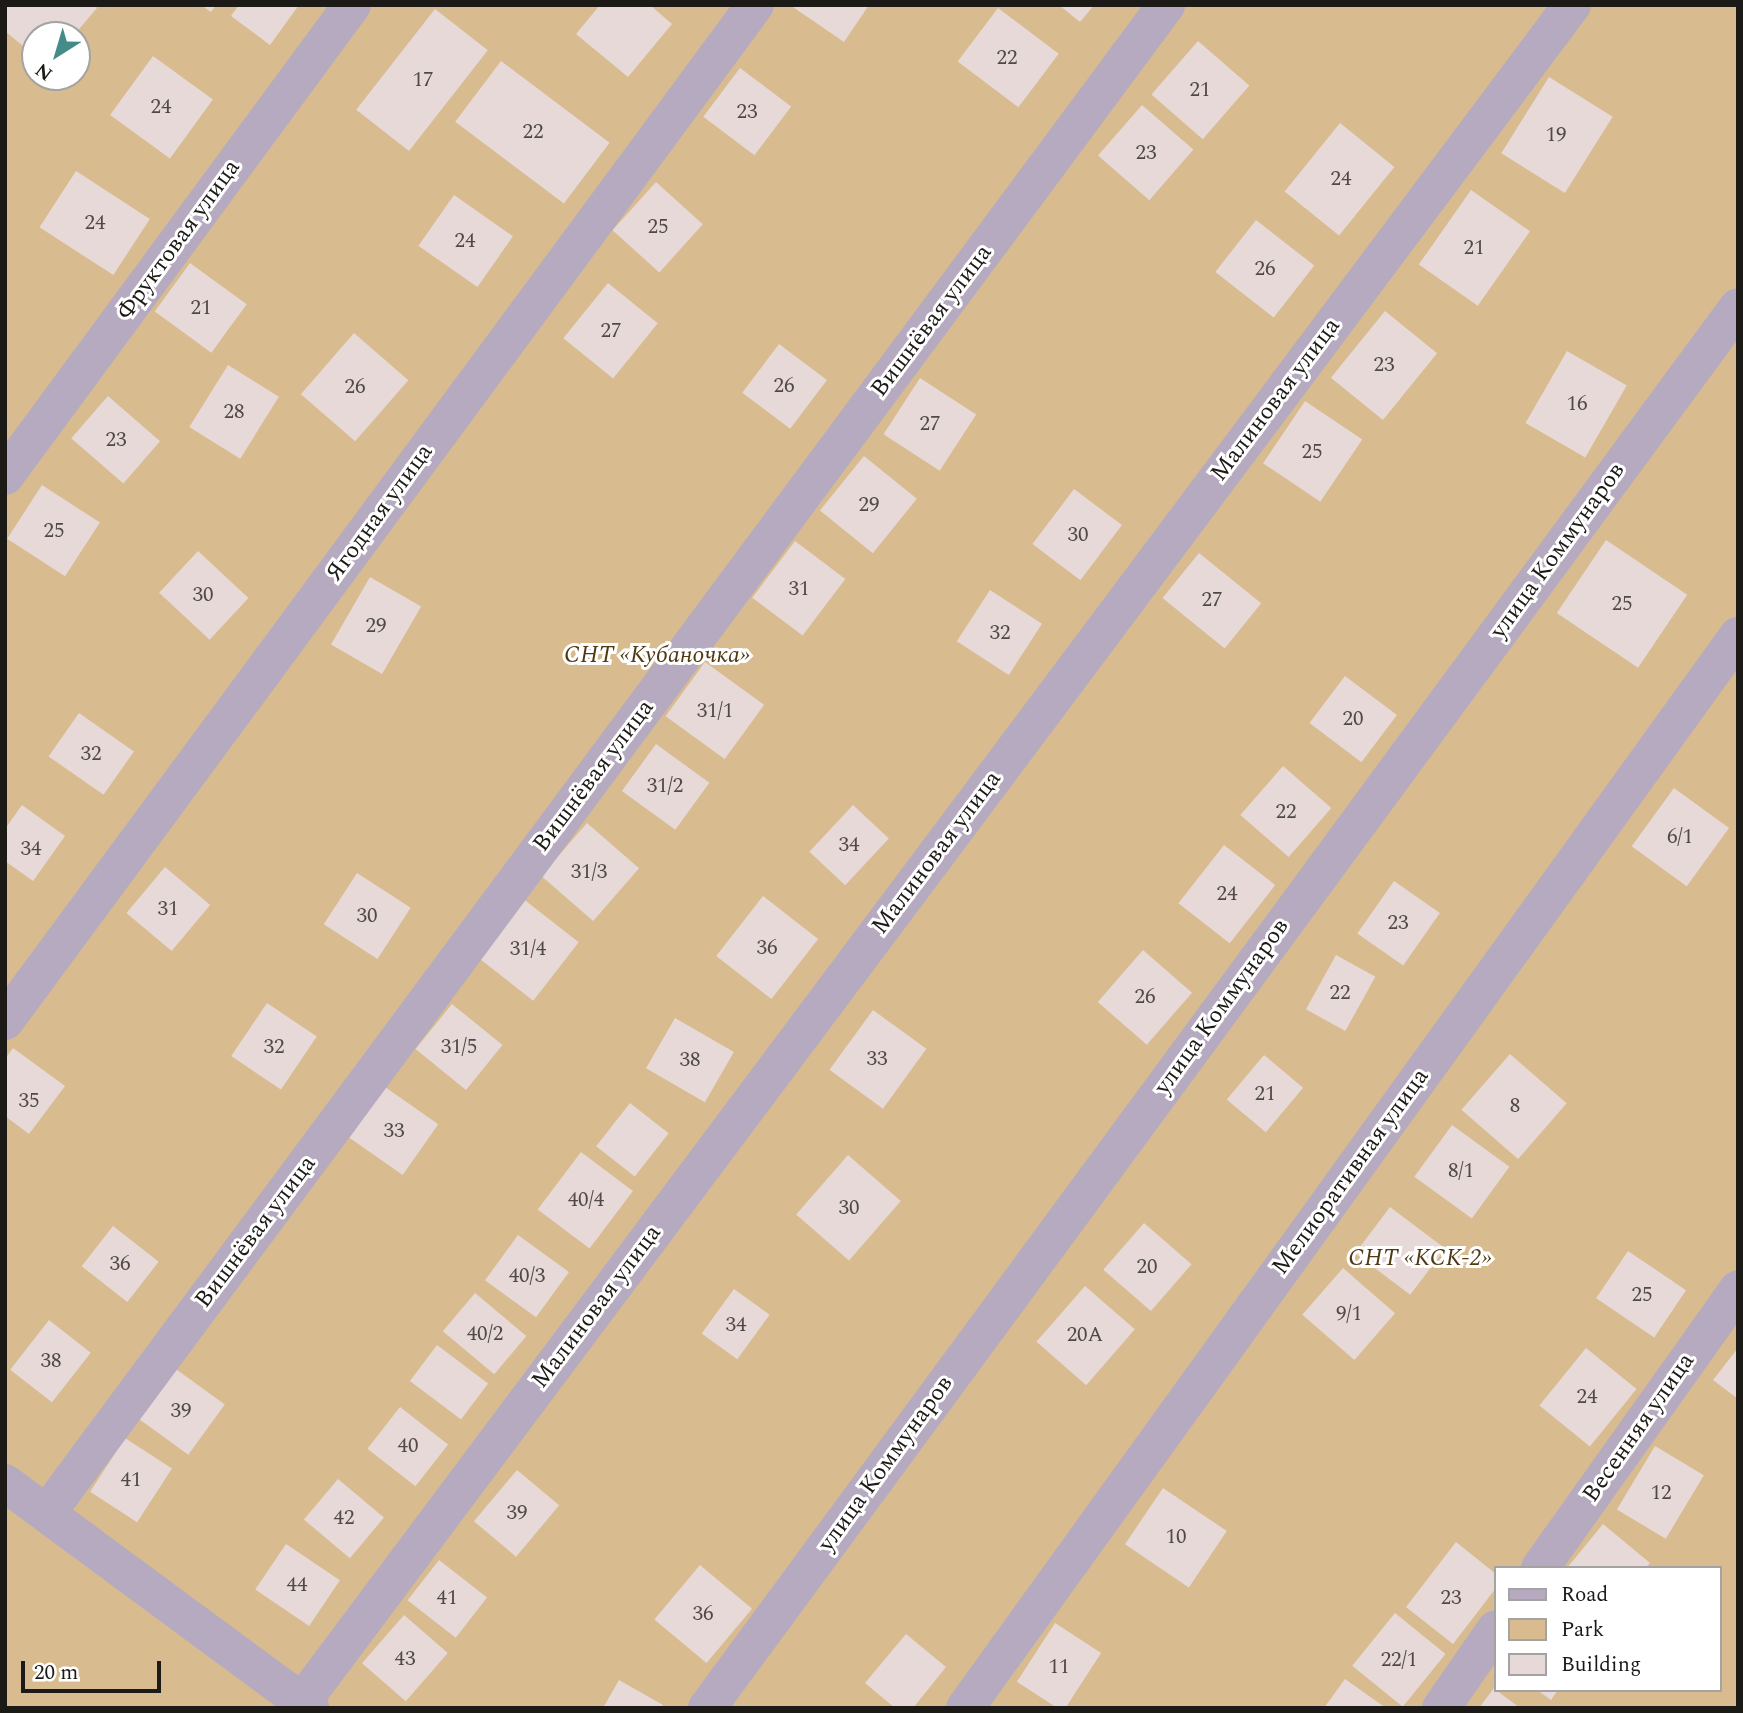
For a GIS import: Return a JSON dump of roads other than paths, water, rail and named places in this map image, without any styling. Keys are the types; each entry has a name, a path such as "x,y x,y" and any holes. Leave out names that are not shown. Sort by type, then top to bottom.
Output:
{"street":[{"name":"Фруктовая улица","path":"5,476 352,5"},
{"name":"Ягодная улица","path":"5,1021 755,5"},
{"name":"Вишнёвая улица","path":"47,1513 1166,5"},
{"name":"Малиновая улица","path":"306,1705 1572,5"},
{"name":"улица Коммунаров","path":"707,1708 1738,307"},
{"name":"Мелиоративная улица","path":"965,1708 1738,636"},
{"name":"Весенняя улица","path":"1541,1566 1738,1289"},
{"path":"5,1483 306,1705"},
{"path":"1441,1708 1494,1632"}],"park label":[{"name":"СНТ «Кубаночка»","path":"657,656"},
{"name":"СНТ «КСК-2»","path":"1420,1259"}]}
